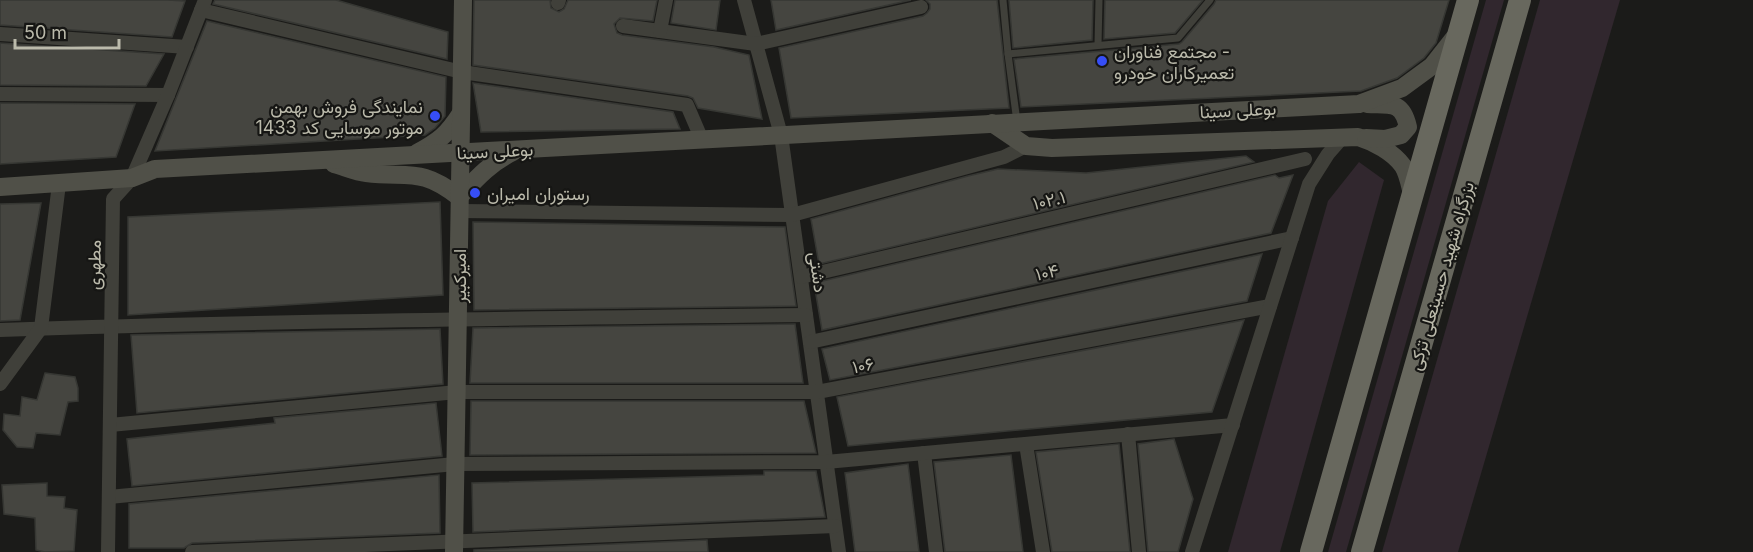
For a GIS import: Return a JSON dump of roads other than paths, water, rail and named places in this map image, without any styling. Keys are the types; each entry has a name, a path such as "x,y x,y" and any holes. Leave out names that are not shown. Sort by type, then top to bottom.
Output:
{"highway":[{"path":"1311,552 1468,0"},
{"name":"بزرگراه شهید حسینعلی ترکی","path":"1362,552 1520,0"}],"main road":[{"name":"امیرکبیر","path":"454,547 463,0"},
{"name":"بوعلی سینا","path":"0,187 132,178 155,169 1359,104 1402,88 1432,66 1457,34"},
{"path":"1350,138 1385,139 1401,135 1408,127 1405,114 1395,105 1359,104"},
{"path":"414,155 433,144 451,129 460,113"},
{"path":"992,123 1026,146"},
{"name":"بوعلی سینا","path":"1026,146 1052,148 1350,138 1370,141 1389,153 1403,167 1412,194"},
{"path":"322,160 365,173 424,176 443,184 459,204 481,174 497,160 517,150"},
{"path":"0,176 28,185"}],"street":[{"path":"660,32 666,0"},
{"name":"دشتی","path":"744,0 781,135 839,552"},
{"path":"203,5 462,72 687,105 702,140"},
{"name":"مطهری","path":"108,552 113,199 132,178 203,5"},
{"path":"623,27 756,44 921,7"},
{"path":"0,34 187,46"},
{"path":"0,94 168,95"},
{"path":"1192,552 1309,184 1328,154 1350,138"},
{"path":"1287,140 1301,151 1305,159 1309,184"},
{"path":"459,204 792,215 1004,157 1026,146"},
{"name":"۱۰۲.۱","path":"801,277 1305,159"},
{"path":"0,384 41,328 59,184"},
{"name":"۱۰۴","path":"810,342 1292,238"},
{"name":"۱۰۶","path":"110,425 457,392 817,392 1270,306"},
{"path":"0,330 459,318 806,315"},
{"path":"109,497 455,464 826,462 1233,425"},
{"path":"1128,434 1139,552"},
{"path":"1026,444 1043,552"},
{"path":"924,453 936,552"},
{"path":"192,552 454,547 835,526"}],"lane":[{"path":"1003,0 1017,122 1026,146"},
{"path":"1098,45 1099,0"},
{"path":"1008,54 1179,38 1210,0"}],"place":[{"name":"مجتمع فناوران - تعمیرکاران خودرو","path":"1102,61"},
{"name":"نمایندگی فروش بهمن موتور موسایی کد 1433","path":"435,116"},
{"name":"رستوران امیران","path":"475,193"}]}
